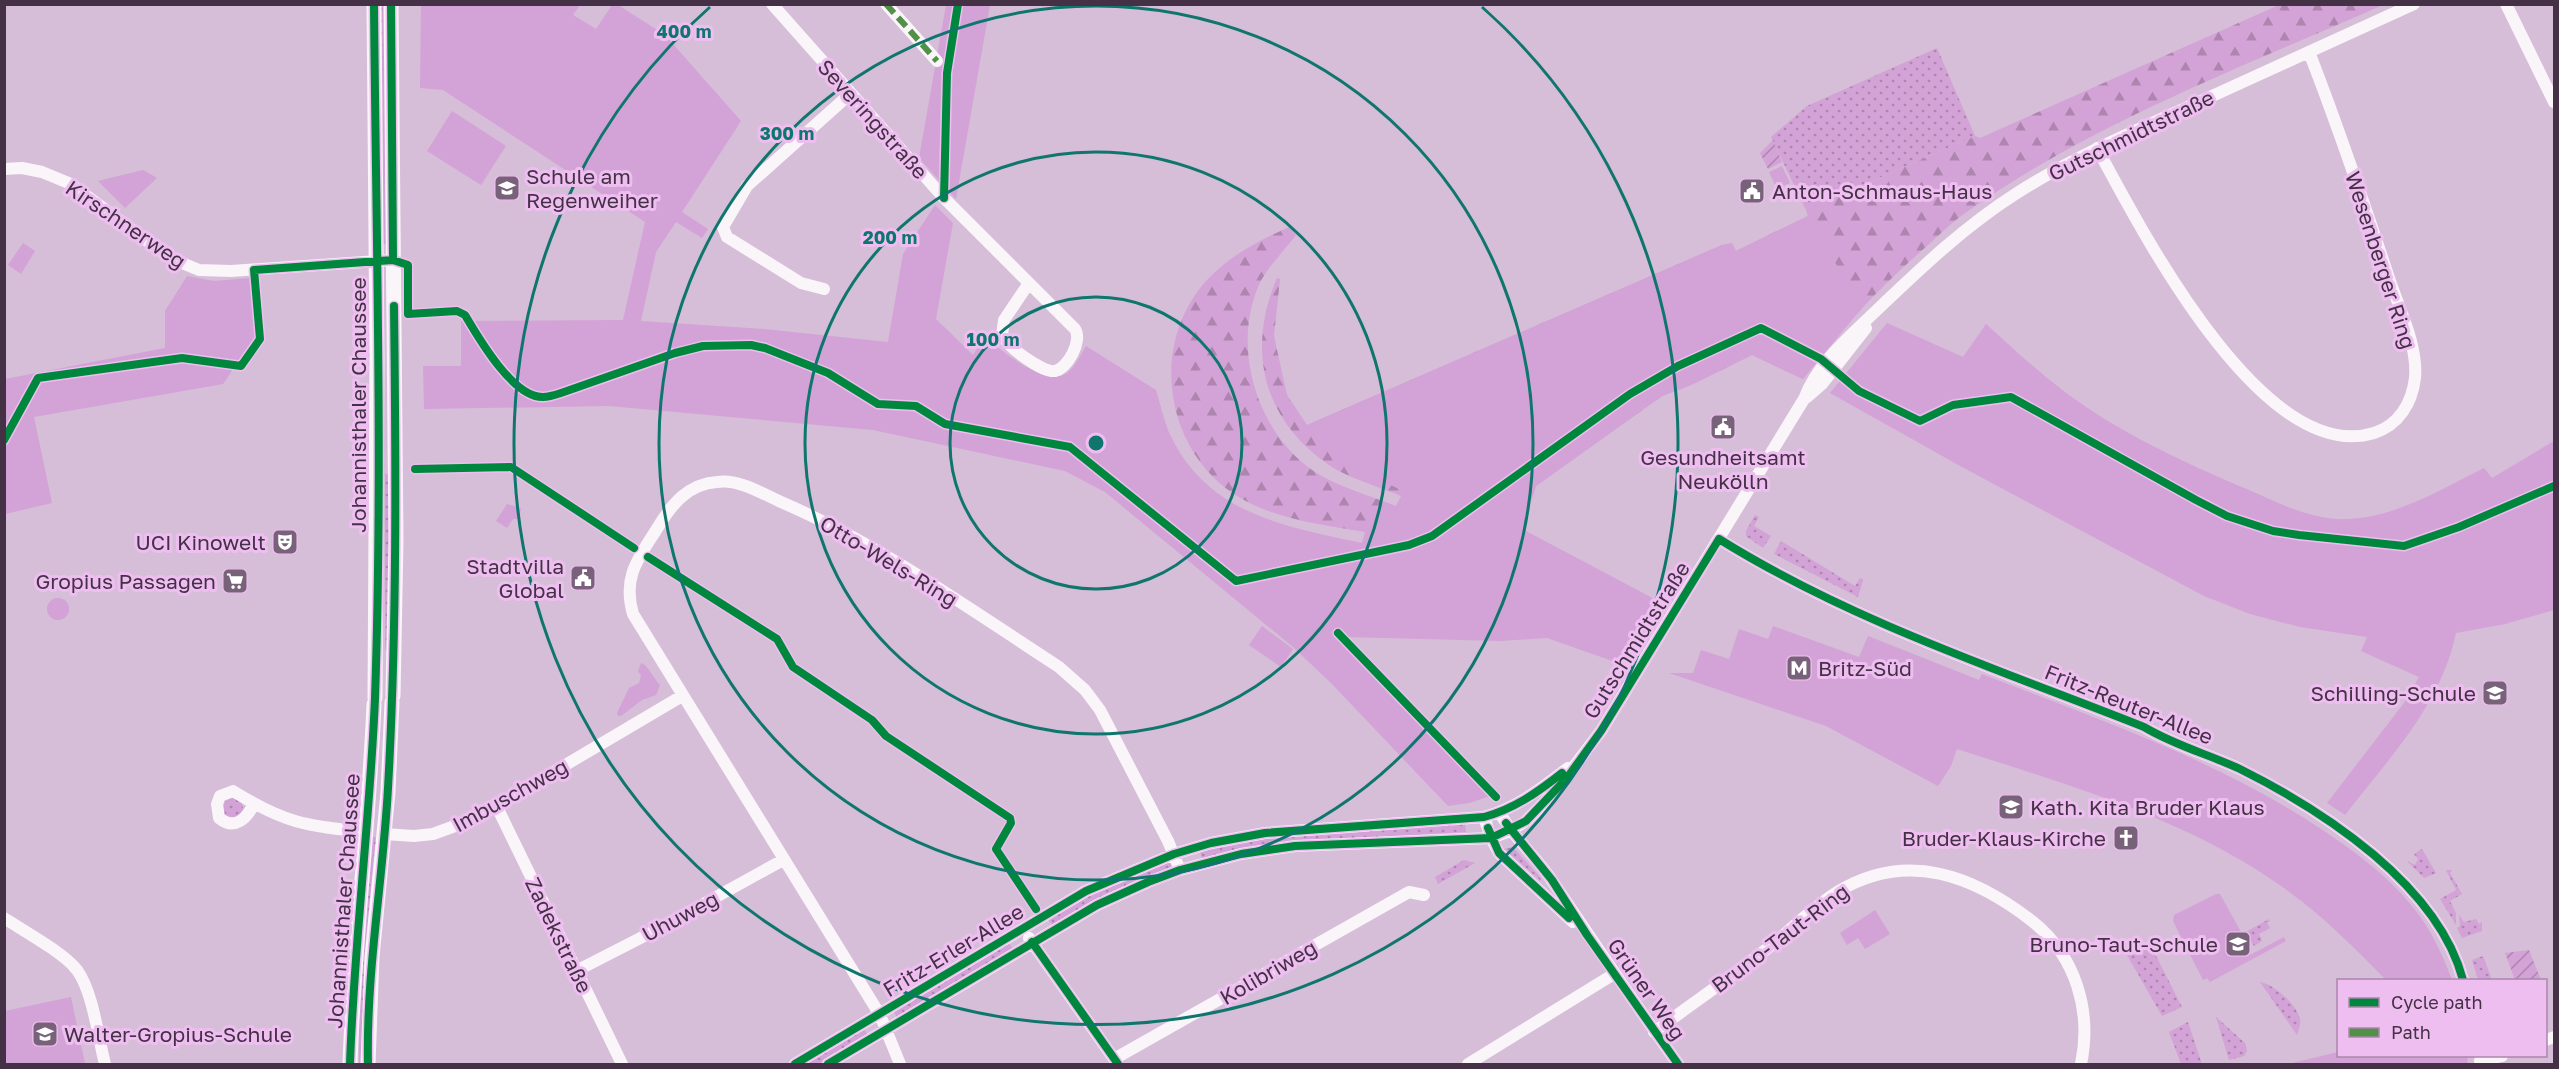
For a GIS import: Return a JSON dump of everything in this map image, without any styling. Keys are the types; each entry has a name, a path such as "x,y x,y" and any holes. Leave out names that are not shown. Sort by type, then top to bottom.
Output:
{"main road":[{"name":"Johannisthaler Chaussee","path":"350,1065 354,975 375,701 377,505 374,4"},
{"name":"Johannisthaler Chaussee","path":"368,1065 372,957 384,834 392,699 396,540 391,4"},
{"name":"Imbuschweg","path":"365,832 384,834"}],"street":[{"name":"Severingstraße","path":"772,4 944,198 1029,282 1075,329 1078,336 1077,346 1063,367 1058,370 1043,369 1017,352 1002,335 1002,324 1029,282"},
{"path":"886,4 936,61"},
{"name":"Gutschmidtstraße","path":"1510,831 1526,821 1567,778 1625,693 1804,399 1810,383 1860,324 1920,268 1977,221 2043,177 2097,148 2414,4"},
{"path":"2506,4 2554,102"},
{"name":"Wesenberger Ring","path":"2097,148 2168,273 2220,345 2261,390 2295,418 2326,432 2351,436 2380,431 2395,422 2409,402 2415,377 2413,354 2377,243 2309,52"},
{"path":"824,289 798,281 727,237 723,227 747,186 850,94"},
{"name":"Kirschnerweg","path":"4,169 22,168 42,172 71,184 170,258 199,270 231,272 393,260"},
{"name":"Otto-Wels-Ring","path":"880,1015 633,614 629,598 632,570 666,514 682,496 698,486 718,482 739,484 850,533 1046,658 1075,681 1100,710 1180,870"},
{"name":"Fritz-Reuter-Allee","path":"1719,539 1787,579 1872,620 2144,727 2183,738 2310,810 2387,865 2411,890 2432,917 2452,952 2462,979"},
{"name":"Imbuschweg","path":"384,834 433,834 453,829 497,807 682,696"},
{"name":"Gutschmidtstraße","path":"1500,813 1541,789 1581,758"},
{"name":"Imbuschweg","path":"254,804 242,820 231,823 219,818 217,804 220,796 233,791 284,819 305,825 365,832"},
{"name":"Zadekstraße","path":"497,807 622,1065"},
{"path":"1500,813 1510,831"},
{"name":"Fritz-Erler-Allee","path":"795,1065 1086,891 1174,854 1211,843 1265,833 1484,817 1500,813"},
{"path":"1484,817 1491,838"},
{"name":"Fritz-Erler-Allee","path":"828,1065 1032,942 1110,898 1180,870 1241,854 1295,846 1491,838 1510,831"},
{"name":"Grüner Weg","path":"1510,831 1552,880 1587,935 1678,1065"},
{"name":"Grüner Weg","path":"1491,838 1499,853 1587,935"},
{"name":"Uhuweg","path":"576,971 660,928 783,860"},
{"name":"Bruno-Taut-Ring","path":"1654,1032 1762,953 1839,891 1880,874 1896,871 1926,871 1963,879 1986,890 2030,920 2055,944 2073,972 2082,1003 2085,1038 2081,1065"},
{"name":"Kolibriweg","path":"1116,1062 1409,892 1424,895"},
{"path":"4,918 77,970 87,990 105,1065"},
{"path":"1023,929 1116,1062"},
{"path":"1468,1065 1614,974"},
{"name":"Fritz-Erler-Allee","path":"880,1015 886,1031"},
{"path":"886,1031 900,1065"},
{"path":"2480,1060 2496,1057"}],"green space":[{"path":"379,5 386,5 389,244 382,244"},
{"path":"421,5 580,5 573,15 596,29 612,5 618,5 665,35 741,121 682,212 708,229 702,238 676,222 656,252 641,321 764,329 888,342 903,254 935,205 953,223 936,319 973,355 984,338 1024,366 1047,376 1058,376 1070,370 1086,346 1156,390 1168,430 1184,458 1203,481 1225,498 1249,512 1276,522 1362,543 1366,532 1398,507 1404,491 1342,464 1324,449 1307,425 1722,245 1732,243 1736,251 1808,216 1806,210 1861,309 1803,379 1752,355 1691,385 1662,396 1536,486 1522,529 1662,603 1624,665 1547,638 1501,641 1346,637 1497,794 1469,803 1448,806 1331,683 1293,647 1105,492 1065,471 873,430 609,406 424,409 423,366 461,366 461,321 623,320 645,222 443,90 420,88"},
{"path":"946,5 990,5 956,199 919,158"},
{"path":"2279,5 2383,5 2220,75 2113,125 2010,183 1957,219 1893,277 1846,326 1803,379 1752,355 1691,385 1662,396 1536,486 1522,529 1362,543 1365,532 1287,517 1242,499 1216,480 1196,456 1182,429 1173,399 1171,368 1176,337 1187,308 1206,281 1224,264 1255,244 1289,227 1296,235 1261,280 1251,311 1248,337 1249,362 1264,412 1277,434 1293,454 1312,470 1342,486 1396,506 1401,496 1337,470 1307,447 1289,427 1275,405 1262,357 1263,331 1268,305 1277,278 1280,279 1274,336 1287,395 1307,425 1722,245 1736,251 1808,216 1806,210 1975,136 1980,138"},
{"path":"1937,48 1975,136 1806,210 1771,137 1807,106"},
{"path":"452,111 506,146 481,185 427,151"},
{"path":"1773,140 1782,162 1768,169 1760,153"},
{"path":"1782,166 1790,183 1777,189 1769,172"},
{"path":"143,170 157,178 125,208 98,181"},
{"path":"23,243 35,251 21,274 8,265"},
{"path":"187,276 214,281 250,278 255,337 223,384 34,417 52,503 5,514 5,379 165,348 165,311"},
{"path":"1887,323 1963,357 1986,324 2061,389 2128,433 2176,458 2273,501 2298,511 2323,517 2349,519 2367,517 2401,508 2484,468 2492,478 2554,441 2554,610 2505,624 2456,633 2439,684 2426,707 2396,751 2345,815 2327,803 2404,703 2419,677 2361,651 2367,637 2300,627 2250,614 2204,596 1962,467 1830,393"},
{"path":"385,474 392,474 387,651 385,649"},
{"path":"507,504 521,508 519,519 513,519 507,528 496,521"},
{"path":"1755,515 1759,517 1754,526 1771,536 1763,548 1746,536 1746,531"},
{"path":"1781,541 1855,586 1860,578 1863,580 1858,597 1774,554"},
{"path":"58,598 68,605 69,609 62,619 58,620 48,613 47,609 54,599"},
{"path":"1262,626 1293,649 1281,667 1249,645"},
{"path":"1773,626 1859,657 1868,636 1979,680 1982,674 2113,725 2156,742 2240,782 2321,829 2391,883 2430,931 2452,979 2385,979 2325,920 2284,888 2208,842 2126,806 1957,749 1951,766 1938,786 1826,726 1669,673 1693,673 1701,650 1729,659 1739,629 1768,639"},
{"path":"641,663 646,666 660,685 656,695 642,700 618,716 617,713 629,688 639,683 641,676 638,671"},
{"path":"233,798 240,801 243,808 240,815 233,818 226,815 223,808 226,801"},
{"path":"1465,823 1466,832 1301,841 1202,858 1200,852 1274,836"},
{"path":"371,836 377,838 362,1064 359,1064 359,996"},
{"path":"1513,847 1541,878 1541,881 1504,849"},
{"path":"2422,849 2436,873 2424,878 2407,861 2415,865 2418,859 2414,854"},
{"path":"1464,860 1475,863 1438,884 1435,877"},
{"path":"1168,862 1172,865 1170,869 1052,925 1048,919 1085,898"},
{"path":"2446,870 2452,870 2450,873 2462,894 2450,901 2456,913 2456,925 2440,899 2456,890"},
{"path":"2220,894 2251,950 2250,955 2284,937 2286,941 2210,982 2207,978 2203,980 2173,921 2174,915"},
{"path":"1875,910 1890,934 1865,949 1858,938 1847,945 1840,933"},
{"path":"2459,915 2464,922 2476,919 2479,924 2482,922 2482,931 2462,938 2457,928 2460,926"},
{"path":"2269,919 2267,923 2270,928 2259,934 2262,941 2254,946 2246,932"},
{"path":"2149,942 2182,1007 2162,1016 2127,955"},
{"path":"1009,943 1013,949 898,1019 894,1012"},
{"path":"2529,950 2541,979 2515,979 2505,953"},
{"path":"2483,956 2492,979 2478,979 2472,960"},
{"path":"2260,982 2277,990 2293,1005 2300,1021 2297,1035"},
{"name":"Walter-Gropius-Schule","path":"71,997 85,1064 5,1064 5,1011"},
{"path":"2216,1017 2245,1043 2247,1051 2244,1056 2229,1060"},
{"path":"2188,1022 2202,1064 2181,1064 2169,1032"},
{"path":"864,1029 868,1036 819,1064 805,1064"},
{"path":"2337,1052 2337,1057 2467,1057 2468,1064 2288,1064"}],"marked path":[{"path":"886,4 937,61"}],"cycle path":[{"path":"350,1064 373,744 377,611 378,351 374,4"},
{"path":"391,4 393,260"},
{"path":"944,198 947,73 958,4"},
{"path":"4,440 38,378 182,358 241,366 260,339 254,270 393,260 408,265 408,314 457,311 465,315 498,365 520,388 532,395 543,397 554,395 675,353 703,346 751,345 765,348 828,373 878,404 916,406 945,424 1070,447 1236,581 1409,545 1432,536 1630,394 1678,366 1761,328 1821,359 1859,391 1920,421 1953,405 2011,397 2227,516 2273,531 2404,546 2459,527 2554,486"},
{"path":"368,1064 372,960 386,822 391,728 395,487 394,306"},
{"path":"415,469 511,467 634,548"},
{"path":"828,1064 1097,905 1180,870 1241,854 1295,846 1491,838 1526,821 1567,778 1601,731 1719,539 1821,595 1927,642 2144,727 2240,769 2307,806 2374,855 2404,883 2429,913 2450,945 2463,979"},
{"path":"648,557 777,639 793,667 872,720 886,736 1010,818 1011,823 996,849 1036,909"},
{"path":"1338,633 1496,797"},
{"path":"795,1064 1086,891 1174,854 1211,843 1265,833 1484,817 1525,799 1562,773"},
{"path":"1506,823 1552,880 1587,935 1678,1064"},
{"path":"1488,828 1499,853 1569,918"},
{"path":"1032,942 1118,1064"}],"place":[{"name":"Schule am Regenweiher","path":"507,188"},
{"name":"Anton-Schmaus-Haus","path":"1752,191"},
{"name":"Gesundheitsamt Neukölln","path":"1723,427"},
{"name":"UCI Kinowelt","path":"285,542"},
{"name":"Stadtvilla Global","path":"583,578"},
{"name":"Gropius Passagen","path":"235,581"},
{"name":"Britz-Süd","path":"1799,668"},
{"name":"Schilling-Schule","path":"2495,693"},
{"name":"Kath. Kita Bruder Klaus","path":"2011,807"},
{"name":"Bruder-Klaus-Kirche","path":"2126,838"},
{"name":"Bruno-Taut-Schule","path":"2238,944"},
{"name":"Walter-Gropius-Schule","path":"45,1034"}]}
